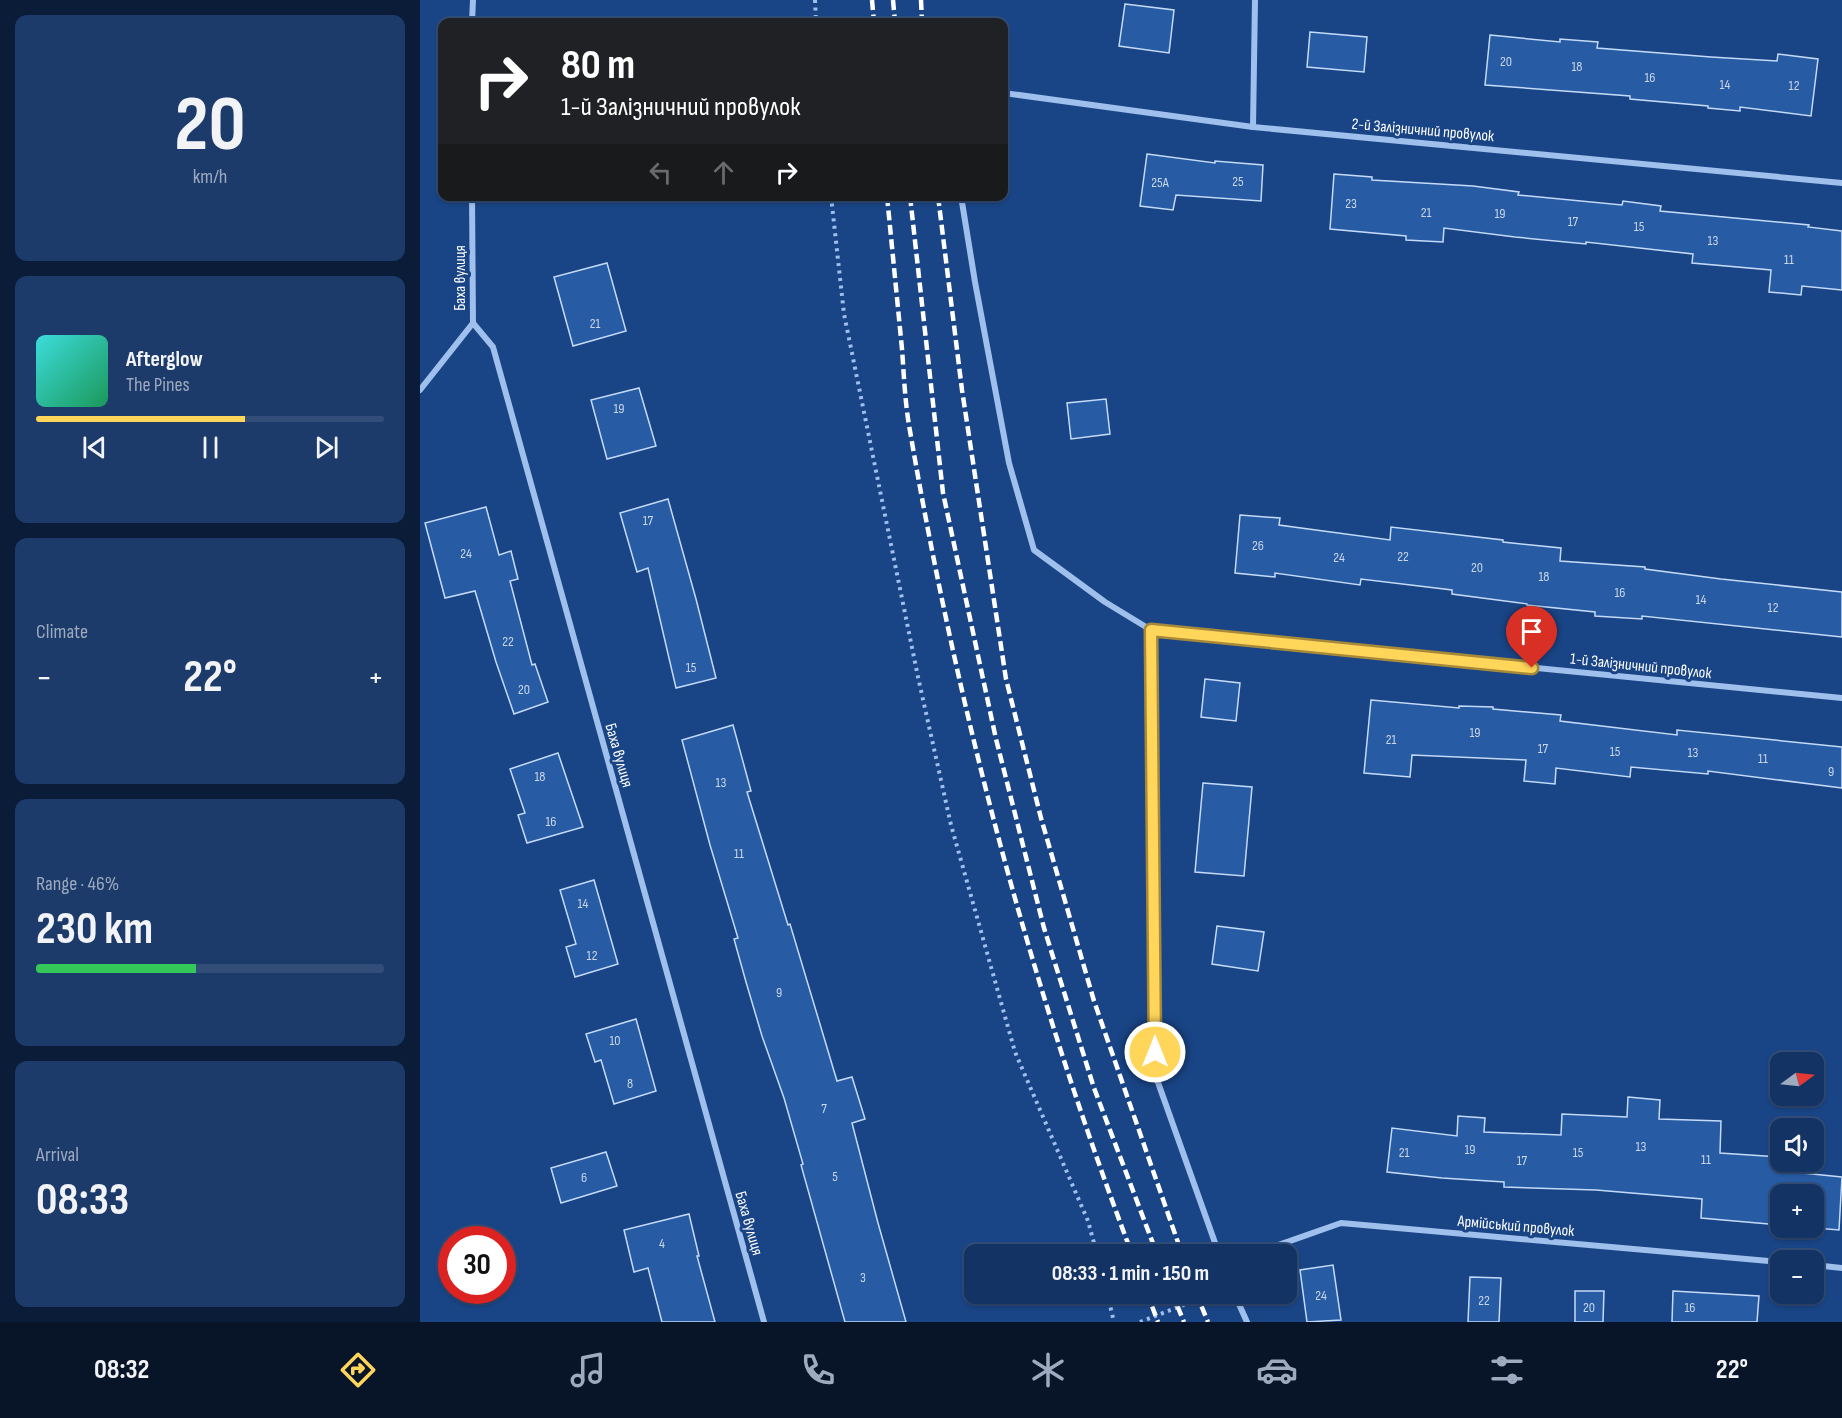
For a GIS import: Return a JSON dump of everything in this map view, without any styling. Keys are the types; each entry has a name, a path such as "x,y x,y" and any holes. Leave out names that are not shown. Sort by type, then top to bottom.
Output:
{"street":[{"path":"472,18 473,0"},
{"path":"1252,126 1255,0"},
{"name":"2-й Залізничний провулок","path":"1008,94 1252,126 1842,183"},
{"name":"Баха вулиця","path":"472,201 473,322 493,347 764,1322"},
{"path":"962,201 1009,463 1034,550 1105,602 1151,630 1155,1074 1215,1244"},
{"path":"420,390 473,322"},
{"name":"1-й Залізничний провулок","path":"1151,630 1842,698"},
{"name":"Армійський провулок","path":"1281,1244 1341,1223 1770,1261"},
{"path":"1824,1266 1842,1268"},
{"path":"1239,1304 1247,1322"}],"path":[{"path":"816,0 816,18"},
{"path":"832,201 844,314 951,825 1015,1052 1088,1221 1094,1244"},
{"path":"1110,1304 1114,1322"},
{"path":"1140,1322 1186,1304"}],"building":[{"path":"1125,4 1174,10 1169,53 1119,46"},
{"path":"1310,32 1367,37 1364,72 1307,67"},
{"path":"1490,35 1560,42 1560,39 1598,42 1597,48 1711,57 1777,61 1778,54 1818,59 1811,116 1740,107 1740,111 1708,108 1708,106 1630,99 1630,96 1485,85"},
{"path":"1147,154 1215,163 1215,161 1263,165 1261,201 1176,195 1173,210 1140,206"},
{"path":"1334,174 1372,177 1372,180 1473,186 1519,192 1518,195 1622,205 1623,201 1661,206 1660,211 1809,225 1808,227 1842,231 1842,290 1802,286 1801,295 1769,292 1771,270 1692,263 1693,254 1444,228 1443,242 1406,240 1406,236 1330,229"},
{"path":"607,263 626,331 573,346 554,277"},
{"path":"639,388 656,446 607,459 591,400"},
{"path":"1106,399 1110,434 1071,439 1067,403"},
{"path":"668,499 716,678 676,688 648,568 637,572 620,513"},
{"path":"486,507 499,555 511,551 518,579 510,581 532,665 535,664 548,702 514,714 475,591 445,598 425,523"},
{"path":"1240,515 1280,518 1279,525 1390,540 1391,527 1503,540 1503,542 1561,548 1560,561 1645,567 1645,569 1721,579 1842,592 1842,637 1642,616 1642,619 1595,616 1595,612 1527,605 1452,594 1452,590 1361,579 1360,585 1275,573 1275,577 1235,573"},
{"path":"1205,679 1240,683 1236,721 1201,717"},
{"path":"1371,700 1459,708 1459,706 1493,707 1493,709 1561,715 1560,721 1677,735 1677,730 1842,747 1842,788 1708,771 1708,774 1631,767 1630,777 1556,768 1555,784 1524,781 1526,760 1412,755 1410,777 1364,773"},
{"path":"733,725 751,791 747,792 788,925 790,924 837,1081 852,1077 865,1119 852,1123 906,1322 845,1322 784,1098 746,982 734,939 738,938 682,740"},
{"path":"558,753 583,827 527,843 518,815 525,813 510,769"},
{"path":"1203,783 1252,787 1244,876 1195,872"},
{"path":"594,880 618,964 575,977 566,947 576,944 560,890"},
{"path":"1217,926 1264,932 1258,971 1212,964"},
{"path":"636,1019 656,1091 614,1104 601,1060 595,1062 586,1034"},
{"path":"1628,1097 1660,1100 1659,1119 1721,1121 1720,1153 1770,1156 1770,1172 1842,1177 1839,1230 1824,1229 1824,1184 1770,1184 1770,1224 1701,1218 1702,1199 1596,1190 1504,1187 1504,1182 1387,1172 1392,1128 1457,1136 1458,1116 1485,1118 1484,1132 1561,1135 1562,1114 1627,1117"},
{"path":"606,1152 617,1186 561,1203 551,1168"},
{"path":"689,1214 699,1256 697,1256 715,1322 662,1322 648,1268 634,1272 624,1230"},
{"path":"1333,1265 1341,1320 1307,1322 1300,1270"},
{"path":"1470,1277 1501,1278 1499,1322 1468,1322"},
{"path":"1575,1291 1604,1291 1603,1322 1575,1322"},
{"path":"1673,1291 1759,1296 1757,1322 1672,1322"}],"railway":[{"path":"872,0 874,18"},
{"path":"893,0 895,18"},
{"path":"921,0 922,18"},
{"path":"887,201 908,421 929,536 975,744 1001,848 1061,1053 1128,1244"},
{"path":"911,201 943,493 996,739 1044,928 1094,1088 1153,1244"},
{"path":"939,201 962,390 1006,679 1041,818 1094,1001 1179,1244"},
{"path":"1151,1304 1158,1322"},
{"path":"1177,1304 1184,1322"},
{"path":"1201,1304 1208,1322"}],"route":[{"path":"1155,1052 1151,630 1532,668"}]}
